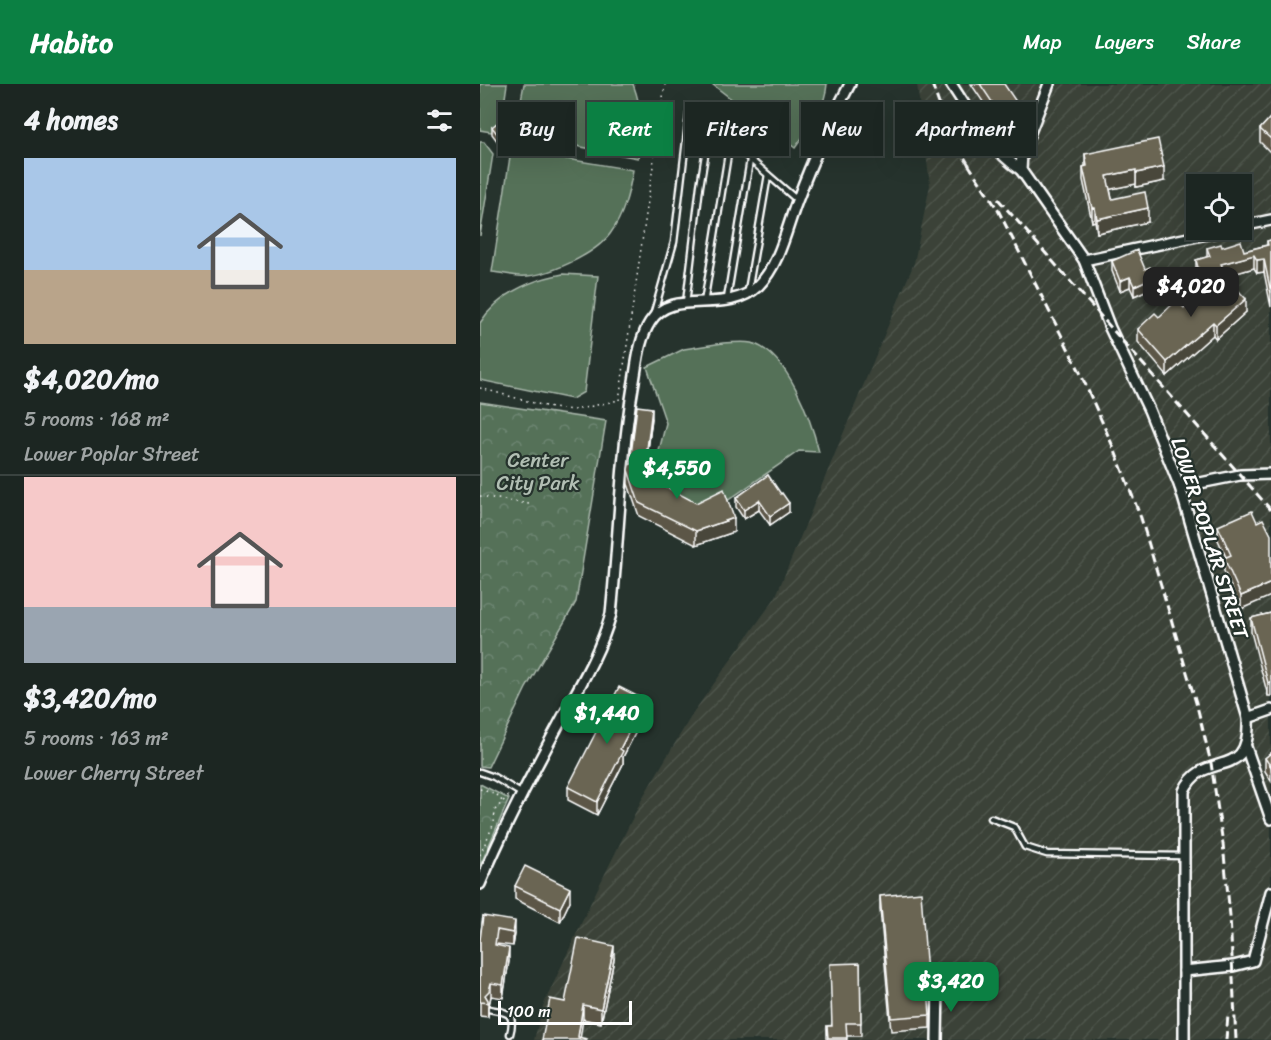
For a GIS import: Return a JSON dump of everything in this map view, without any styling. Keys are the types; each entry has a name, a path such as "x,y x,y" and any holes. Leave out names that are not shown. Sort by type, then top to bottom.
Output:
{"street":[{"path":"480,884 518,792 595,657 607,630 611,614 620,492 632,396 643,338 652,319 668,306 727,302 748,294 765,278 773,264 797,200 850,84"},
{"name":"LOWER POPLAR STREET","path":"951,84 992,144 1021,170 1083,260 1110,328 1149,410 1180,487 1248,718 1249,736 1246,747"},
{"path":"1021,170 1022,153 1049,84"},
{"path":"1252,224 1271,220"},
{"path":"1083,260 1186,238"},
{"path":"1180,487 1240,475 1271,474"},
{"path":"1248,718 1271,710"},
{"path":"1246,747 1271,819"},
{"path":"1184,1040 1184,791 1189,781 1203,769 1234,759 1242,754 1246,747"},
{"path":"1184,971 1233,966 1252,961 1271,892"},
{"path":"937,1040 938,985"}],"lane":[{"path":"652,319 674,243 685,150"},
{"path":"686,303 705,156"},
{"path":"704,303 728,156"},
{"path":"746,156 797,200"},
{"path":"727,302 750,160"},
{"path":"748,294 768,176"},
{"path":"480,772 494,777 518,792"},
{"path":"991,818 1014,827 1025,847 1047,854 1184,856"},
{"path":"489,1009 506,1011 509,1014 512,1026 510,1034"}],"path":[{"path":"619,400 665,84"},
{"path":"480,388 530,403 575,410 632,396"},
{"path":"480,496 528,504"},
{"path":"480,789 496,795 503,801"},
{"path":"480,855 494,824 495,810 503,801 518,792"}],"shaded area":[{"path":"917,84 1271,84 1271,1040 534,1040 543,1006 644,795 693,713 775,598 914,263 930,185 926,156 1036,156 1036,102 919,102"}],"green space":[{"path":"480,84 507,84 504,102 498,102 498,127 491,132 480,130"},
{"path":"524,84 633,84 639,102 587,102 587,148 575,146 575,102 521,102"},
{"path":"712,84 827,84 823,102 801,102 801,140 795,148 789,143 789,102 735,102"},
{"path":"480,142 484,142 493,154 480,236"},
{"path":"549,156 633,170 628,195 610,234 593,250 555,269 530,276 492,272 510,157"},
{"path":"563,274 598,276 584,392 572,399 480,380 480,323 496,304 516,290 527,284"},
{"path":"723,343 751,343 764,349 776,359 787,373 804,406 819,452 799,451 724,503 696,516 666,498 655,467 666,423 647,367 684,349"},
{"name":"Center City Park","path":"480,402 606,421 576,602 526,688 488,767 480,766"},
{"path":"480,784 509,799 480,866"}],"building":[{"path":"980,84 1004,84 1016,102 992,102"},
{"path":"1271,117 1271,139 1260,129"},
{"path":"498,122 498,135 492,127"},
{"path":"1158,139 1164,167 1107,176 1112,199 1145,192 1148,208 1097,219 1095,208 1092,208 1083,167 1087,166 1085,154"},
{"path":"1271,240 1271,293 1264,259 1257,260 1254,255 1221,264 1223,268 1200,275 1196,260 1210,256 1207,248 1221,244 1222,247 1241,241 1244,251 1268,245 1267,241"},
{"path":"1137,250 1145,269 1150,267 1154,277 1134,286 1130,277 1120,281 1112,261"},
{"path":"1223,273 1246,299 1216,325 1213,322 1167,362 1138,329 1155,313 1159,317 1177,300 1184,308"},
{"path":"637,406 652,408 646,457 631,455"},
{"path":"650,456 659,483 696,503 724,489 734,518 696,531 639,503 628,470 629,465"},
{"path":"768,475 789,503 770,516 759,500 744,510 736,498"},
{"path":"1252,511 1257,522 1263,519 1271,535 1271,583 1241,596 1224,558 1231,555 1218,526"},
{"path":"1271,613 1271,682 1268,683 1251,618"},
{"path":"619,687 645,700 620,749 623,751 597,802 568,787"},
{"path":"1271,753 1271,767 1265,758"},
{"path":"525,866 570,888 560,908 515,886"},
{"path":"921,892 930,1015 891,1018 880,896"},
{"path":"483,916 515,921 513,933 497,930 495,945 509,948 503,985 491,983 485,995 488,1003 480,1002 480,940"},
{"path":"578,938 614,946 601,1009 583,1005 578,1037 586,1040 542,1040 550,999 565,1002"},
{"path":"860,963 861,1023 846,1023 847,1038 828,1038 827,1026 832,1026 830,964"}],"railway":[{"path":"932,84 949,132 972,170"},
{"path":"968,164 998,210 1079,370 1115,451 1141,518 1197,706 1211,763 1223,844 1230,916 1236,1040"},
{"path":"998,199 1271,510"},
{"path":"1226,1040 1228,1015"}]}
